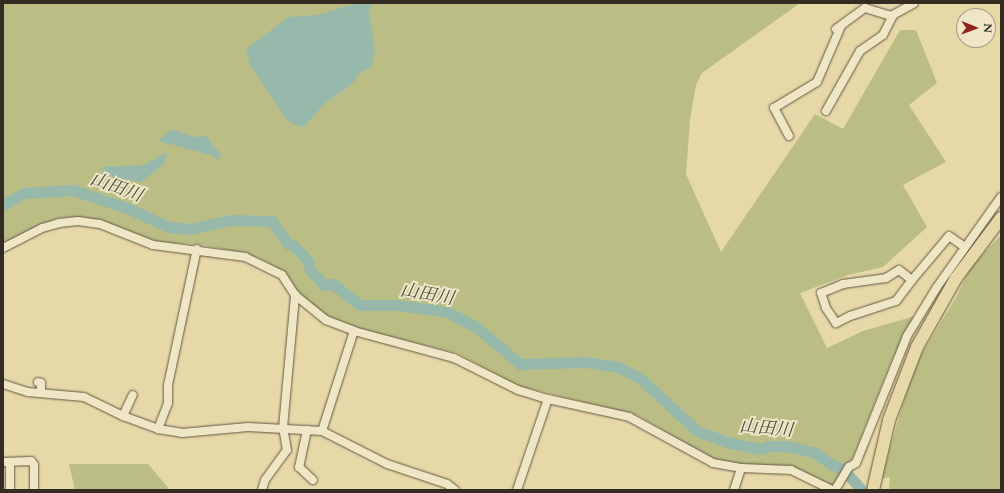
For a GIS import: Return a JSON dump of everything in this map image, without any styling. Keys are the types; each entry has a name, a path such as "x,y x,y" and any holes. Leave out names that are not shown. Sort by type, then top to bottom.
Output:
{"main road":[{"path":"873,488 889,420 917,347 956,278 1001,218"}],"street":[{"path":"826,111 860,51 883,35 893,15 914,3"},
{"path":"790,136 774,108 817,82 838,29 865,8 893,15"},
{"path":"835,490 849,467 856,463 907,336 937,287 1001,197"},
{"path":"3,248 42,228 59,223 78,221 100,224 153,244 197,249 258,262 282,275 296,295 326,320 354,331 454,358 518,390 548,399 628,417 704,459 741,468 791,470 832,490"},
{"path":"912,280 899,270 886,278 843,284 821,293 826,308 836,323 850,316 896,301 949,236 965,247"},
{"path":"158,429 168,403 168,385 197,249"},
{"path":"262,490 265,480 287,450 283,428 296,295"},
{"path":"322,431 354,331"},
{"path":"38,382 41,383 41,393"},
{"path":"3,384 41,393 84,397 123,416 158,429 191,433 248,427 322,431 387,464 447,484 455,490"},
{"path":"123,416 133,395"},
{"path":"517,490 548,399"},
{"path":"307,430 299,467 313,480"},
{"path":"10,490 6,462 31,461 34,465 34,490"},
{"path":"734,490 741,468"}],"green space":[{"path":"3,3 800,3 702,73 696,85 690,119 686,174 721,252 815,114 843,129 900,30 916,30 937,83 909,105 946,162 903,185 927,227 883,267 848,275 800,293 827,348 863,331 915,316 891,362 853,457 832,487 816,478 713,459 637,415 519,386 457,353 354,328 327,317 298,292 284,272 261,259 244,253 196,244 154,242 100,222 77,217 57,218 3,244"},
{"path":"1001,235 1001,490 889,490 890,477 881,479 914,366 957,296 969,269"},
{"path":"69,464 148,464 170,490 75,490"}],"shaded area":[{"path":"357,3 373,3 369,10 375,51 371,67 360,73 351,85 324,104 304,127 295,125 286,119 250,65 246,49 289,17 318,15"},
{"path":"172,129 194,137 208,136 212,145 220,153 219,160 211,155 158,141"},
{"path":"167,152 164,164 141,182 113,177 100,167 144,165"}],"waterway":[{"name":"山田川","path":"3,205 24,193 73,190 127,208 169,227 190,229 231,220 272,221 288,244 294,246 308,261 310,270 324,285 333,284 360,305 398,305 447,312 475,326 520,364 584,362 618,367 640,378 697,431 730,443 762,449 767,446 791,447 813,452 834,466 843,469 862,490"}]}
